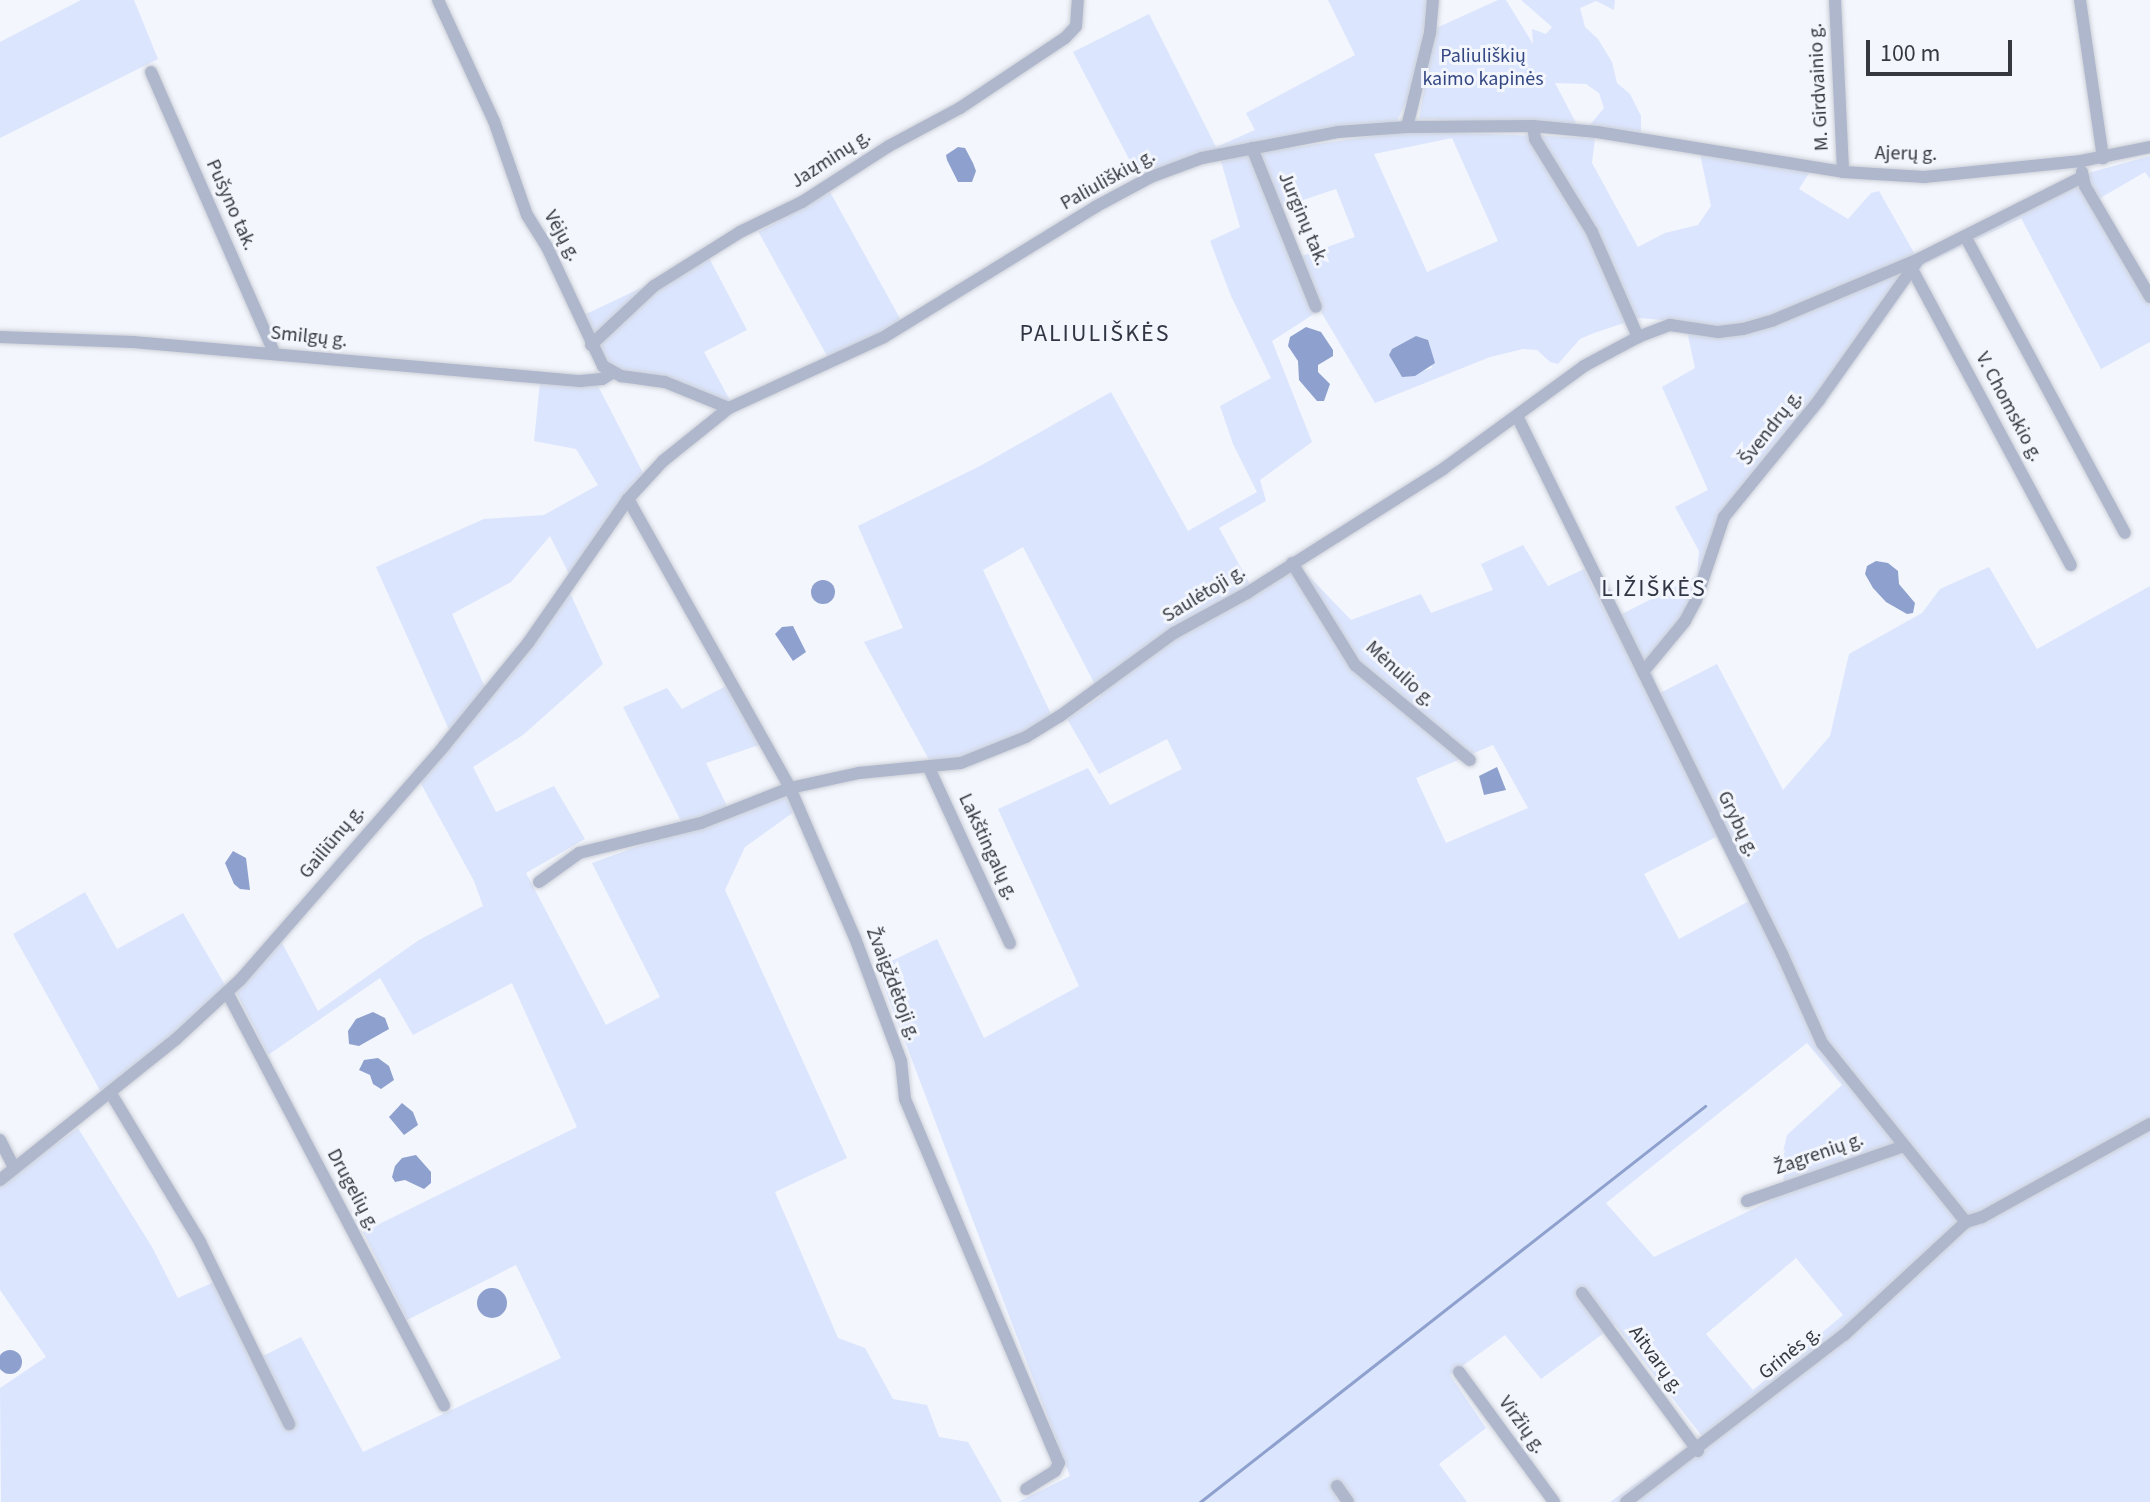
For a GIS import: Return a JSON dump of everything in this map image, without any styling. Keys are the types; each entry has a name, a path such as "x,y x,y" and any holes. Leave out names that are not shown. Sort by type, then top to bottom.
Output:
{"street":[{"name":"Vėjų g.","path":"438,0 494,121 527,215 547,247 591,345 603,366 612,373"},
{"name":"Jazminų g.","path":"591,345 654,286 740,232 802,202 889,146 960,108 1062,40 1076,26 1078,0"},
{"path":"1407,127 1430,33 1433,0"},
{"name":"M. Girdvainio g.","path":"1835,0 1843,172"},
{"path":"2080,0 2103,158"},
{"name":"Pušyno tak.","path":"151,72 275,354"},
{"path":"1533,126 1535,139 1592,232 1638,337"},
{"name":"Paliuliškių g.","path":"643,482 663,461 729,408 884,337 1151,177 1202,158 1338,132 1407,127 1533,126 1662,141"},
{"name":"Ajerų g.","path":"1662,141 1843,172 1924,177 2081,161 2150,147"},
{"name":"Jurginų tak.","path":"1252,148 1316,307"},
{"path":"2081,161 2082,177 2150,297"},
{"name":"Švendrų g.","path":"1643,672 1676,633 1696,600 1724,517 1819,400 1915,264 2082,177"},
{"path":"1965,236 2125,533"},
{"name":"Saulėtoji g.","path":"539,882 579,853 701,823 790,788 859,773 929,768 983,755 1026,737 1174,633 1443,469 1584,366 1638,337 1670,325 1718,332 1743,329 1915,264"},
{"name":"V. Chomskio g.","path":"1915,264 2071,565"},
{"name":"Smilgų g.","path":"0,337 133,342 580,381 602,379 612,373"},
{"path":"612,373 665,382 729,408"},
{"name":"Grybų g.","path":"1517,416 1822,1043 1966,1222"},
{"name":"Gailiūnų g.","path":"0,1180 227,992 444,746 520,653 643,482"},
{"name":"Žvaigždėtoji g.","path":"628,499 790,788 855,938 901,1061 905,1099 1059,1463 1055,1471 1026,1489"},
{"name":"Mėnulio g.","path":"1292,563 1355,665 1470,760"},
{"name":"Lakštingalų g.","path":"929,768 1010,943"},
{"name":"Drugelių g.","path":"227,992 444,1406"},
{"path":"110,1092 200,1242 289,1424"},
{"name":"Grinės g.","path":"1626,1502 1698,1451 1844,1335 1966,1222 1982,1217 2150,1124"},
{"path":"0,1140 14,1168"},
{"name":"Žagrenių g.","path":"1747,1201 1904,1146"},
{"name":"Aitvarų g.","path":"1582,1293 1698,1451"},
{"name":"Viržių g.","path":"1459,1372 1554,1502"},
{"path":"1337,1486 1348,1502"}],"green space":[{"path":"81,0 134,0 158,59 0,138 0,42"},
{"path":"1328,0 1429,0 1412,90 1396,123 1323,129 1139,178 1073,52 1149,14 1216,147 1255,130 1246,113 1355,55"},
{"name":"Paliuliškių kaimo kapinės","path":"1498,0 1506,0 1533,44 1532,29 1546,34 1552,27 1521,0 1615,0 1614,10 1596,1 1580,8 1585,27 1598,39 1612,62 1617,83 1630,94 1641,116 1641,132 1589,126 1604,108 1599,93 1586,84 1555,83 1577,125 1419,119 1434,29"},
{"path":"1408,131 1595,138 1592,163 1638,247 1665,233 1698,225 1711,206 1700,154 1811,170 1799,189 1848,219 1871,193 1879,191 1917,258 2070,178 2150,156 2150,179 2145,172 2090,204 2150,305 2150,342 2101,369 2021,218 1923,265 1821,409 1725,524 1713,561 1652,671 1660,693 1717,664 1783,790 1830,736 1849,654 1922,613 1940,589 1989,567 2037,649 2150,586 2150,1502 1610,1502 1702,1436 1615,1325 1541,1379 1505,1335 1450,1375 1486,1428 1439,1464 1467,1502 1018,1502 1070,1476 877,968 937,939 984,1038 1079,986 998,809 1088,768 1110,805 1182,769 1167,739 1099,774 1067,719 1101,696 1023,547 983,570 1052,716 999,745 932,765 864,642 903,628 858,526 980,466 1111,392 1188,531 1257,492 1233,444 1220,406 1271,378 1231,296 1210,241 1240,227 1220,158","holes":["1452,138 1498,241 1427,272 1374,154","1336,189 1355,237 1302,256 1282,207","1320,310 1375,403 1490,357 1523,349 1537,350 1550,362 1558,364 1580,339 1639,318 1685,322 1695,368 1662,387 1708,490 1675,507 1699,551 1697,576 1610,620 1584,569 1548,586 1523,545 1481,564 1493,590 1431,613 1421,594 1351,620 1300,567 1256,595 1219,528 1266,501 1260,480 1312,442 1272,341","1416,336 1428,340 1432,368 1402,377 1389,355 1392,349","1493,745 1528,808 1446,843 1416,778","1716,837 1751,900 1679,939 1644,874","1807,1043 1842,1085 1787,1135 1783,1152 1784,1194 1654,1257 1606,1203","1796,1258 1843,1315 1753,1390 1706,1334"]},
{"path":"830,192 902,321 830,361 758,232"},
{"path":"708,256 747,330 704,352 732,404 727,405 670,377 613,368 602,357 582,316"},
{"path":"540,382 597,384 644,475 569,574 550,536 511,582 452,614 485,687 450,732 376,567 484,519 544,515 598,485 576,449 534,441"},
{"path":"569,591 603,664 523,735 473,767 496,812 554,786 585,839 526,873 606,1025 660,997 592,863 685,829 623,707 667,688 682,709 726,686 759,745 706,763 731,814 787,794 794,812 745,847 725,890 847,1158 775,1192 838,1338 865,1348 893,1399 927,1405 939,1437 968,1442 1002,1502 1,1502 0,1388 46,1357 0,1290 0,1184 78,1128 152,1247 178,1298 214,1282 251,1362 301,1337 363,1452 561,1358 516,1265 407,1320 363,1232 577,1127 512,983 413,1035 380,978 268,1055 235,990 280,939 318,1011 419,940 483,906 474,881 420,782"},
{"path":"85,892 117,949 183,913 225,985 189,1024 102,1094 13,934"}],"water":[{"path":"958,147 965,148 973,163 976,171 972,182 958,182 947,160 946,155"},
{"path":"1306,327 1321,332 1333,350 1333,356 1318,365 1318,372 1330,384 1324,401 1317,401 1299,380 1298,361 1288,346 1290,337"},
{"path":"1416,336 1428,340 1435,363 1415,376 1402,377 1389,355 1392,349"},
{"path":"1876,561 1888,563 1898,571 1899,584 1915,603 1913,613 1907,614 1886,602 1873,588 1865,574 1867,566"},
{"path":"823,580 832,583 835,592 832,601 823,604 814,601 811,592 814,583"},
{"path":"793,626 806,652 793,661 775,634 782,627"},
{"path":"1497,767 1506,790 1484,795 1479,776"},
{"path":"233,851 246,858 250,890 240,889 234,884 225,863"},
{"path":"373,1012 385,1018 389,1029 359,1046 349,1044 348,1031 356,1019"},
{"path":"378,1058 389,1066 394,1080 381,1089 373,1084 370,1075 359,1070 364,1060"},
{"path":"402,1103 413,1112 418,1125 404,1135 389,1117"},
{"path":"416,1155 431,1172 431,1183 424,1189 405,1180 395,1182 392,1177 395,1166 402,1158"},
{"path":"492,1288 503,1292 507,1303 503,1314 492,1318 481,1314 477,1303 481,1292"},
{"path":"10,1350 18,1354 22,1362 18,1370 10,1374 2,1370 -2,1362 2,1354"}],"waterway":[{"path":"1200,1502 1705,1106"}],"district":[{"name":"PALIULIŠKĖS","path":"1095,334"},
{"name":"LIŽIŠKĖS","path":"1654,589"}]}
